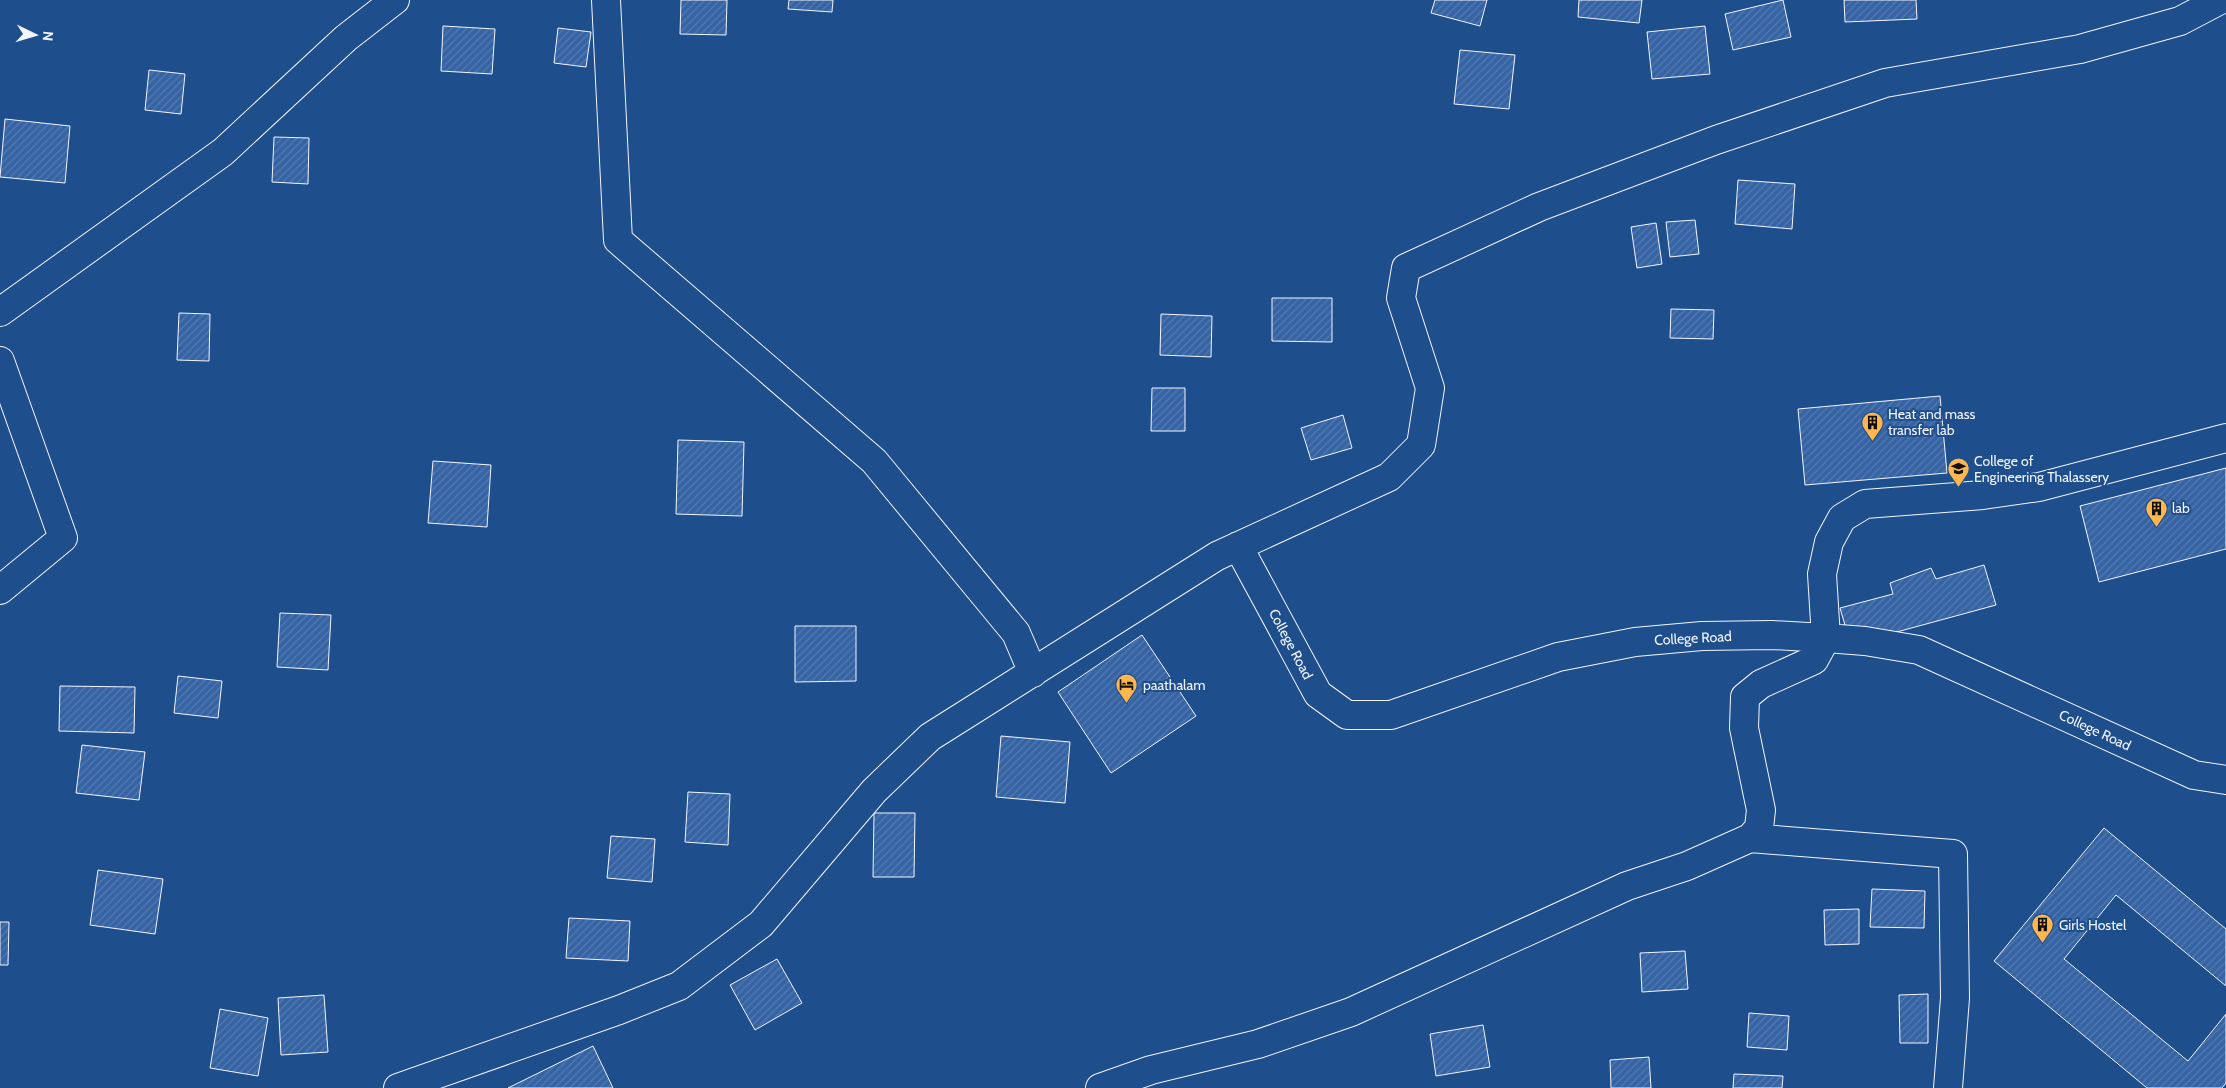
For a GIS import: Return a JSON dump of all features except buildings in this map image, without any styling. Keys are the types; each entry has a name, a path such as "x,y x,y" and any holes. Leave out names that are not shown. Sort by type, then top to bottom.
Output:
{"street":[{"path":"0,312 223,152 346,38 395,0"},
{"path":"606,0 618,240 874,461 1016,633 1033,673"},
{"path":"398,1088 619,1010 679,986 761,924 874,791 930,737 1217,556 1389,476 1421,445 1430,388 1401,298 1406,268 1539,207 1716,140 1885,83 2080,49 2180,21 2220,0"},
{"path":"0,361 63,538 0,590"},
{"path":"1100,1088 1150,1070 1258,1044 1351,1012 1627,886 1687,866 1750,838 1759,828 1760,810 1744,728 1745,697 1761,684 1814,660 1826,638 1822,574 1829,542 1842,518 1865,504 1983,495 2039,487 2226,438"},
{"name":"College Road","path":"1238,546 1318,694 1347,715 1391,715 1558,657 1636,642 1702,636 1772,635 1826,638 1865,641 1919,650 2194,775 2226,780"},
{"path":"1750,838 1953,854 1955,998 1948,1088"}],"place":[{"name":"Heat and mass transfer lab","path":"1872,441"},
{"name":"College of Engineering Thalassery","path":"1958,488"},
{"name":"lab","path":"2156,527"},
{"name":"paathalam","path":"1127,704"},
{"name":"Girls Hostel","path":"2043,944"}]}
